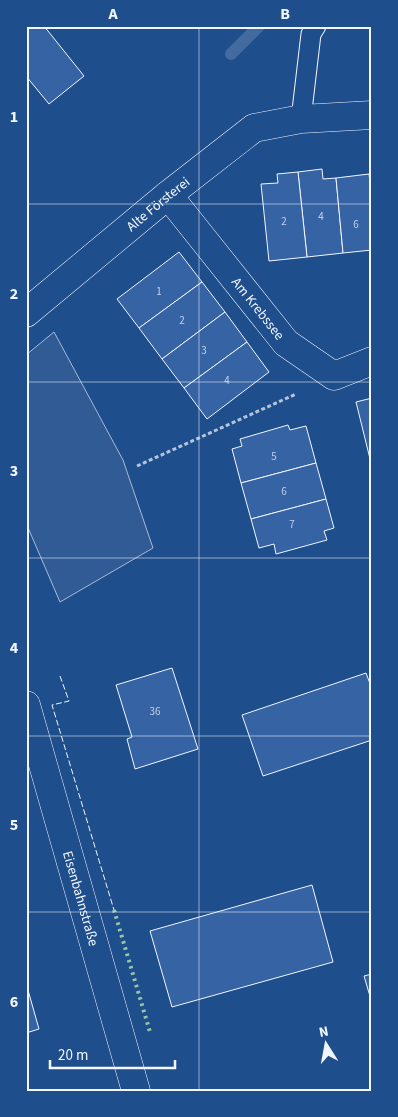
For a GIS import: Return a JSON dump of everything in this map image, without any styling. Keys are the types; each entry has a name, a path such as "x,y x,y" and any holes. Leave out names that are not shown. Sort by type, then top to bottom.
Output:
{"street":[{"name":"Alte Försterei","path":"26,313 254,128 301,119 372,115"},
{"name":"Am Krebssee","path":"168,196 286,343 334,376"},
{"path":"334,376 372,361"},
{"name":"Eisenbahnstraße","path":"26,705 136,1091"}],"lane":[{"path":"301,119 311,34 316,26"}],"path":[{"path":"137,466 334,376"}],"shaded area":[{"path":"54,332 123,460 153,548 60,602 26,523 26,355"}],"building":[{"path":"26,26 44,26 84,76 49,104 26,76"},
{"path":"322,169 323,179 336,178 343,253 307,257 298,172"},
{"path":"298,172 307,257 269,261 261,184 278,183 277,174"},
{"path":"369,174 372,174 372,198"},
{"path":"369,174 372,198 372,250 343,253 336,178"},
{"path":"179,252 202,282 139,328 117,299"},
{"path":"202,282 225,312 162,359 139,328"},
{"path":"225,312 247,342 184,388 162,359"},
{"path":"247,342 269,372 207,419 184,388"},
{"path":"372,398 372,467 356,402"},
{"path":"288,425 290,430 306,426 316,463 241,483 232,449 242,446 240,439"},
{"path":"316,463 326,499 251,519 241,483"},
{"path":"326,499 334,528 324,531 327,540 276,554 274,544 259,548 251,519"},
{"path":"172,668 198,749 135,769 127,739 132,737 116,685"},
{"path":"366,673 372,689 372,740 263,776 242,715"},
{"path":"312,885 333,962 172,1007 150,931"},
{"path":"372,974 372,1003 364,976"},
{"path":"26,983 39,1029 26,1033"}],"waterway":[{"path":"231,54 259,26"}],"hedge":[{"path":"114,910 150,1032"}],"fence":[{"path":"60,676 69,701 52,705 114,910"}]}
